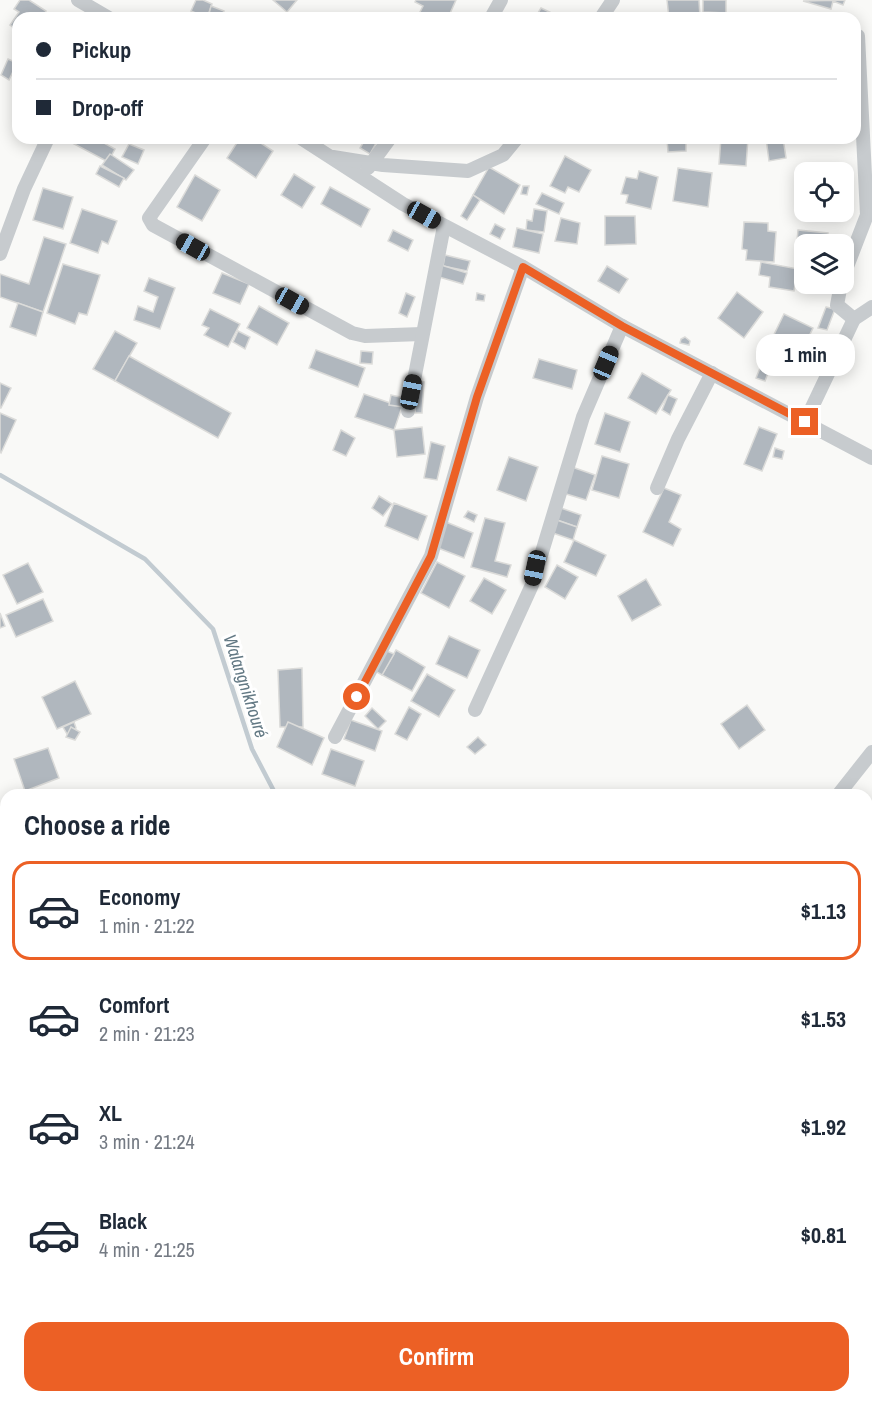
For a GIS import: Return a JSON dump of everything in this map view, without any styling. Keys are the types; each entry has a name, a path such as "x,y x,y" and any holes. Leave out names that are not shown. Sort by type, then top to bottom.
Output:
{"street":[{"path":"78,0 99,12"},
{"path":"854,249 867,215 861,96"},
{"path":"0,254 24,189 45,144"},
{"path":"201,144 149,218 153,225 352,333 365,336 422,334"},
{"path":"310,144 444,226 523,267 622,326 872,458"},
{"path":"363,178 385,144"},
{"path":"328,156 371,163 468,171 503,155 512,144"},
{"path":"408,411 444,226"},
{"path":"335,737 431,556 477,397 523,267"},
{"path":"839,294 837,305 854,319"},
{"path":"805,422 854,319 872,307"},
{"path":"475,710 532,585 583,417 622,326"},
{"path":"657,488 678,439 712,374"},
{"path":"843,789 872,752"}],"building":[{"path":"20,0 29,0 46,11 19,12 14,9"},
{"path":"196,0 212,4 209,12 191,11"},
{"path":"273,0 297,0 287,12"},
{"path":"416,0 456,0 451,12 420,12 423,6 415,2"},
{"path":"667,0 699,0 700,12 668,12"},
{"path":"703,0 726,0 726,12 703,12"},
{"path":"845,0 843,5 833,1 831,9 803,1"},
{"path":"211,6 224,11 224,12 210,12"},
{"path":"8,59 12,61 12,74 9,80 1,75"},
{"path":"74,144 106,144 115,149 108,162"},
{"path":"129,144 144,150 138,164 122,157"},
{"path":"236,144 262,144 273,151 256,178 227,158"},
{"path":"362,144 375,144 370,154 360,148"},
{"path":"667,144 686,144 686,151 668,152"},
{"path":"721,144 748,144 746,166 719,164"},
{"path":"767,144 784,144 786,158 769,161"},
{"path":"110,154 134,170 126,180 102,165"},
{"path":"565,156 591,170 579,192 568,187 565,193 550,186"},
{"path":"100,166 124,178 119,187 96,174"},
{"path":"489,167 520,185 504,214 473,195"},
{"path":"678,168 712,173 708,207 673,201"},
{"path":"639,171 658,177 651,209 626,203 628,195 621,194 626,177 637,179"},
{"path":"294,174 315,187 302,208 281,195"},
{"path":"195,175 220,190 202,221 177,207"},
{"path":"523,186 529,186 527,195 521,194"},
{"path":"330,187 370,209 361,227 321,204"},
{"path":"43,188 73,197 63,229 33,220"},
{"path":"542,193 564,203 559,214 536,204"},
{"path":"473,195 480,200 467,220 461,216"},
{"path":"82,209 117,221 108,244 102,241 98,253 70,243"},
{"path":"534,209 547,211 544,232 526,230 527,220 532,221"},
{"path":"605,216 635,216 636,244 605,245"},
{"path":"561,218 580,223 577,244 555,241"},
{"path":"744,222 768,223 768,231 776,232 774,262 746,260 747,250 742,249"},
{"path":"495,224 505,229 500,239 490,234"},
{"path":"517,228 543,234 539,253 513,247"},
{"path":"393,230 413,240 408,251 388,241"},
{"path":"798,230 828,233 828,234 798,234"},
{"path":"44,237 66,244 43,312 0,297 0,274 29,284"},
{"path":"445,255 470,261 467,271 443,266"},
{"path":"761,262 794,268 794,291 769,287 770,277 759,275"},
{"path":"63,264 100,275 87,315 79,313 75,324 47,313"},
{"path":"441,265 467,273 463,284 439,277"},
{"path":"607,266 628,279 619,293 598,281"},
{"path":"222,273 249,284 240,304 213,293"},
{"path":"149,278 175,288 160,329 134,320 138,306 153,312 158,297 144,291"},
{"path":"737,292 763,312 744,338 718,318"},
{"path":"406,293 415,297 407,317 399,313"},
{"path":"477,293 485,295 484,301 476,300"},
{"path":"18,303 43,312 36,336 10,327"},
{"path":"259,306 289,323 277,345 247,328"},
{"path":"826,307 835,309 827,330 818,328"},
{"path":"210,309 240,324 228,347 204,335 209,328 202,325"},
{"path":"784,314 813,328 796,363 767,349"},
{"path":"115,331 137,343 115,381 93,369"},
{"path":"238,331 250,337 245,349 233,342"},
{"path":"685,337 690,341 689,345 680,343"},
{"path":"316,350 365,368 358,387 309,368"},
{"path":"361,351 373,352 372,364 360,363"},
{"path":"129,356 231,413 218,438 115,381"},
{"path":"539,359 577,370 572,389 533,378"},
{"path":"762,363 771,365 765,381 756,378"},
{"path":"642,373 671,390 656,414 628,398"},
{"path":"417,381 424,382 422,413 415,413"},
{"path":"0,383 11,388 1,408 0,408"},
{"path":"364,394 402,407 394,430 355,417"},
{"path":"391,395 405,398 403,407 389,405"},
{"path":"668,395 677,399 670,415 662,410"},
{"path":"0,413 16,420 1,453 0,452"},
{"path":"605,413 630,422 620,452 595,444"},
{"path":"422,427 425,454 397,457 394,430"},
{"path":"759,427 777,434 762,471 744,464"},
{"path":"341,430 355,438 346,456 333,450"},
{"path":"431,442 445,446 437,480 424,478"},
{"path":"775,448 784,451 782,459 773,457"},
{"path":"602,456 629,464 619,498 592,490"},
{"path":"509,457 538,467 526,501 497,490"},
{"path":"572,467 595,475 586,500 563,493"},
{"path":"664,488 681,495 669,522 681,529 673,546 643,532"},
{"path":"379,496 392,504 383,516 372,508"},
{"path":"394,503 427,516 418,540 385,526"},
{"path":"558,507 581,515 577,527 554,519"},
{"path":"468,511 477,515 474,522 464,517"},
{"path":"485,518 505,523 495,561 511,565 507,577 471,567"},
{"path":"554,519 577,527 573,540 550,532"},
{"path":"446,522 473,533 464,558 438,548"},
{"path":"574,540 606,555 596,576 564,562"},
{"path":"437,562 465,576 449,608 421,593"},
{"path":"28,563 43,592 17,604 3,575"},
{"path":"557,565 578,577 565,599 545,587"},
{"path":"484,578 506,590 492,614 470,601"},
{"path":"646,579 661,605 632,621 618,596"},
{"path":"43,599 53,621 16,637 6,615"},
{"path":"0,613 5,626 0,628"},
{"path":"449,636 480,650 467,678 436,664"},
{"path":"396,650 425,667 412,691 382,675"},
{"path":"387,651 394,654 382,675 375,671"},
{"path":"302,668 303,727 280,727 278,670"},
{"path":"427,674 455,690 439,717 411,701"},
{"path":"75,681 91,714 57,729 42,697"},
{"path":"747,705 765,730 739,749 721,724"},
{"path":"409,707 421,714 407,740 395,734"},
{"path":"372,708 386,721 378,729 365,716"},
{"path":"351,720 382,731 375,751 344,739"},
{"path":"74,722 76,728 67,734 63,727"},
{"path":"288,722 324,738 312,765 277,747"},
{"path":"71,727 80,732 75,740 66,737"},
{"path":"478,737 486,745 475,754 467,747"},
{"path":"48,748 59,778 24,789 14,759"},
{"path":"331,749 364,761 355,786 322,774"}],"waterway":[{"name":"Walangnikhouré","path":"0,475 145,559 213,629 252,749 273,789"}],"route":[{"path":"357,697 431,556 477,397 523,267 622,326 805,422"}]}
